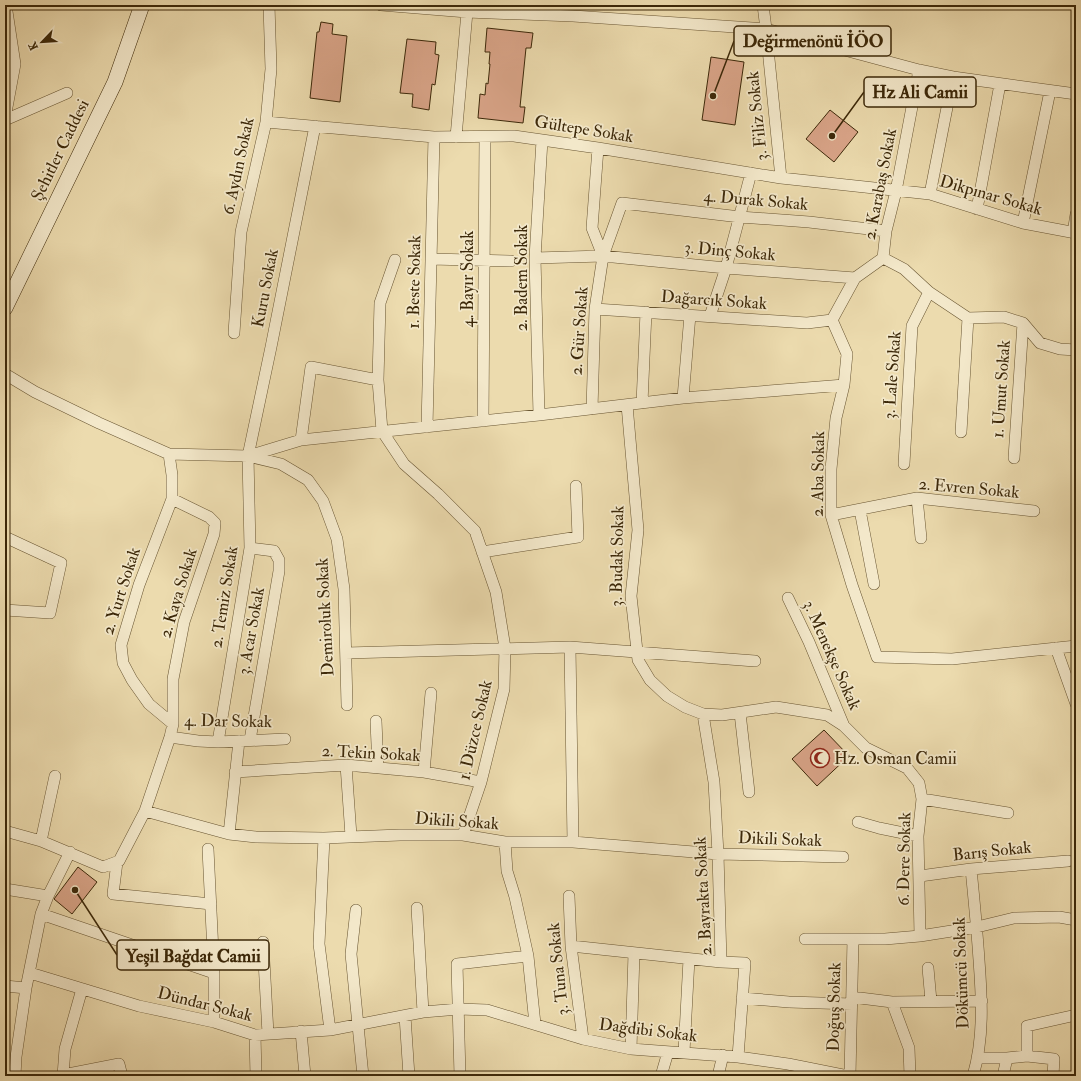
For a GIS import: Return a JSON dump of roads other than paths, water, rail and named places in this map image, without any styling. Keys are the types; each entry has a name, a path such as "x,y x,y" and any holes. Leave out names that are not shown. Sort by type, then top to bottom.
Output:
{"street":[{"path":"5,119 15,64 6,5"},
{"name":"Şehitler Caddesi","path":"5,308 115,82 142,5"},
{"name":"6. Aydın Sokak","path":"234,333 241,232 266,122 271,68 269,5"},
{"path":"380,5 468,12 572,16 766,29 919,70 954,77 1076,94"},
{"path":"572,16 575,5"},
{"name":"3. Filiz Sokak","path":"763,5 781,178"},
{"path":"456,138 468,12"},
{"name":"2. Karabaş Sokak","path":"883,258 886,231 896,191 919,70"},
{"path":"930,194 954,77"},
{"path":"977,209 1000,84"},
{"path":"1023,224 1050,91"},
{"path":"5,119 68,93"},
{"name":"Gültepe Sokak","path":"266,122 434,137 456,138 514,136 598,148 751,174 896,191"},
{"name":"Kuru Sokak","path":"248,456 315,126"},
{"name":"1. Beste Sokak","path":"427,427 434,137"},
{"name":"4. Bayır Sokak","path":"483,421 485,137"},
{"name":"2. Badem Sokak","path":"539,415 535,258 542,140"},
{"path":"598,148 592,228 603,256"},
{"path":"710,316 726,268 751,174"},
{"name":"Dikpınar Sokak","path":"896,191 930,194 1023,224 1074,233"},
{"name":"2. Gür Sokak","path":"592,409 595,309 603,256 622,203"},
{"name":"4. Durak Sokak","path":"622,203 740,217 809,222 886,231"},
{"path":"1074,233 1076,214"},
{"name":"3. Dinç Sokak","path":"535,258 603,256 726,268 855,278"},
{"path":"832,320 855,278 883,258 904,269 929,292 968,318 1004,318 1023,323 1040,343 1060,349 1076,350"},
{"path":"431,259 511,261"},
{"path":"382,431 378,380 380,303 395,260"},
{"name":"3. Lale Sokak","path":"904,464 912,326 929,292"},
{"name":"Dağarcık Sokak","path":"595,309 807,323 832,320"},
{"path":"642,403 646,312"},
{"path":"683,398 690,315"},
{"path":"961,432 968,318"},
{"name":"2. Aba Sokak","path":"832,320 847,354 844,385 836,418 831,470 831,515 852,585 877,657 952,659 1056,648"},
{"name":"1. Umut Sokak","path":"1014,458 1023,323"},
{"path":"301,440 311,367 378,380"},
{"path":"5,374 34,392 169,454 248,456 301,440 683,398 844,385"},
{"name":"3. Budak Sokak","path":"627,405 638,530 631,596 638,656"},
{"name":"1. Düzce Sokak","path":"382,431 404,464 438,494 475,531 496,592 505,648 504,689 481,782 464,835"},
{"name":"2. Yurt Sokak","path":"169,454 172,475 172,499 139,585 121,645 123,663 132,680 149,704 173,724"},
{"name":"2. Temiz Sokak","path":"218,742 250,548 248,456"},
{"name":"Demiroluk Sokak","path":"248,456 281,464 308,480 323,501 337,539 344,589 346,705"},
{"path":"482,552 578,537 576,486"},
{"path":"917,498 921,538"},
{"name":"2. Evren Sokak","path":"831,515 917,498 1034,510"},
{"name":"2. Kaya Sokak","path":"172,499 209,517 215,523 214,534 184,622 173,679 173,724"},
{"path":"860,510 874,584"},
{"path":"5,537 61,563 50,613 5,610"},
{"name":"3. Acar Sokak","path":"245,740 279,571 279,560 274,551 250,548"},
{"name":"3. Menekşe Sokak","path":"788,598 809,642 844,726"},
{"path":"1076,646 1056,648 1076,704"},
{"path":"570,647 573,842"},
{"path":"346,653 570,647 638,656 755,661"},
{"path":"638,656 650,680 667,696 703,714 722,715 776,707 827,715 844,726"},
{"path":"424,772 431,694"},
{"path":"740,713 749,792"},
{"name":"2. Bayrakta Sokak","path":"703,714 714,782 721,962 745,963 738,1057"},
{"path":"376,721 378,768"},
{"name":"4. Dar Sokak","path":"145,811 173,724"},
{"name":"6. Dere Sokak","path":"844,726 866,748 907,768 919,783 922,799 918,836 920,936"},
{"name":"4. Dar Sokak","path":"170,737 218,742 284,739"},
{"path":"230,834 235,772 245,740"},
{"path":"346,765 351,836"},
{"name":"2. Tekin Sokak","path":"235,772 346,765 424,772 481,782"},
{"path":"41,840 55,776"},
{"path":"922,799 1008,813"},
{"path":"5,832 41,840 103,867 119,861 145,811"},
{"name":"Dikili Sokak","path":"145,811 230,834 256,837 324,838 351,836 464,835 505,842 573,842 718,854 843,857"},
{"path":"858,822 918,836"},
{"path":"324,838 319,944 330,1030"},
{"path":"505,842 508,871 516,897 528,956 535,1024"},
{"path":"208,850 214,973 214,1022"},
{"path":"15,1076 16,1057 26,988 41,914 48,896 70,852"},
{"name":"Barış Sokak","path":"920,876 971,869 1068,861"},
{"path":"117,862 113,894 211,904"},
{"name":"Dökümcü Sokak","path":"971,869 977,926 982,1001 978,1058 973,1076"},
{"path":"5,890 48,896"},
{"name":"3. Tuna Sokak","path":"569,896 571,946 583,1039"},
{"path":"417,908 423,1012"},
{"path":"356,910 351,954 363,1076"},
{"path":"41,914 214,973"},
{"path":"805,939 853,940 920,936 1014,918 1059,917 1076,920"},
{"name":"Doğuş Sokak","path":"849,1076 853,940"},
{"path":"262,942 268,1034"},
{"path":"571,946 721,962"},
{"path":"631,1049 634,952"},
{"path":"460,1076 457,964 528,956"},
{"path":"684,1052 689,959"},
{"path":"928,968 932,1002"},
{"name":"Dündar Sokak","path":"30,974 139,1006 214,1022 254,1034 330,1030 423,1012"},
{"path":"5,986 26,988"},
{"path":"82,989 65,1048 63,1076 119,1064 122,1076"},
{"path":"742,998 790,1002 852,1000 892,1002 982,1001"},
{"path":"892,1002 909,1048 910,1076"},
{"name":"Dağdibi Sokak","path":"423,1012 459,1009 487,1010 583,1039 631,1049 723,1055 788,1064 849,1076"},
{"path":"1027,1056 1027,1026 1076,1015"},
{"path":"405,1016 409,1076"},
{"path":"301,1031 304,1076"},
{"path":"254,1034 256,1076"},
{"path":"661,1076 668,1052"},
{"path":"718,1076 723,1055"},
{"path":"978,1058 1027,1056 1054,1059 1053,1076"},
{"path":"1003,1076 1007,1058"}],"place":[{"name":"Değirmenönü İÖO","path":"713,96"},
{"name":"Hz Ali Camii","path":"832,136"},
{"name":"Hz. Osman Camii","path":"820,758"},
{"name":"Yeşil Bağdat Camii","path":"75,890"}]}
